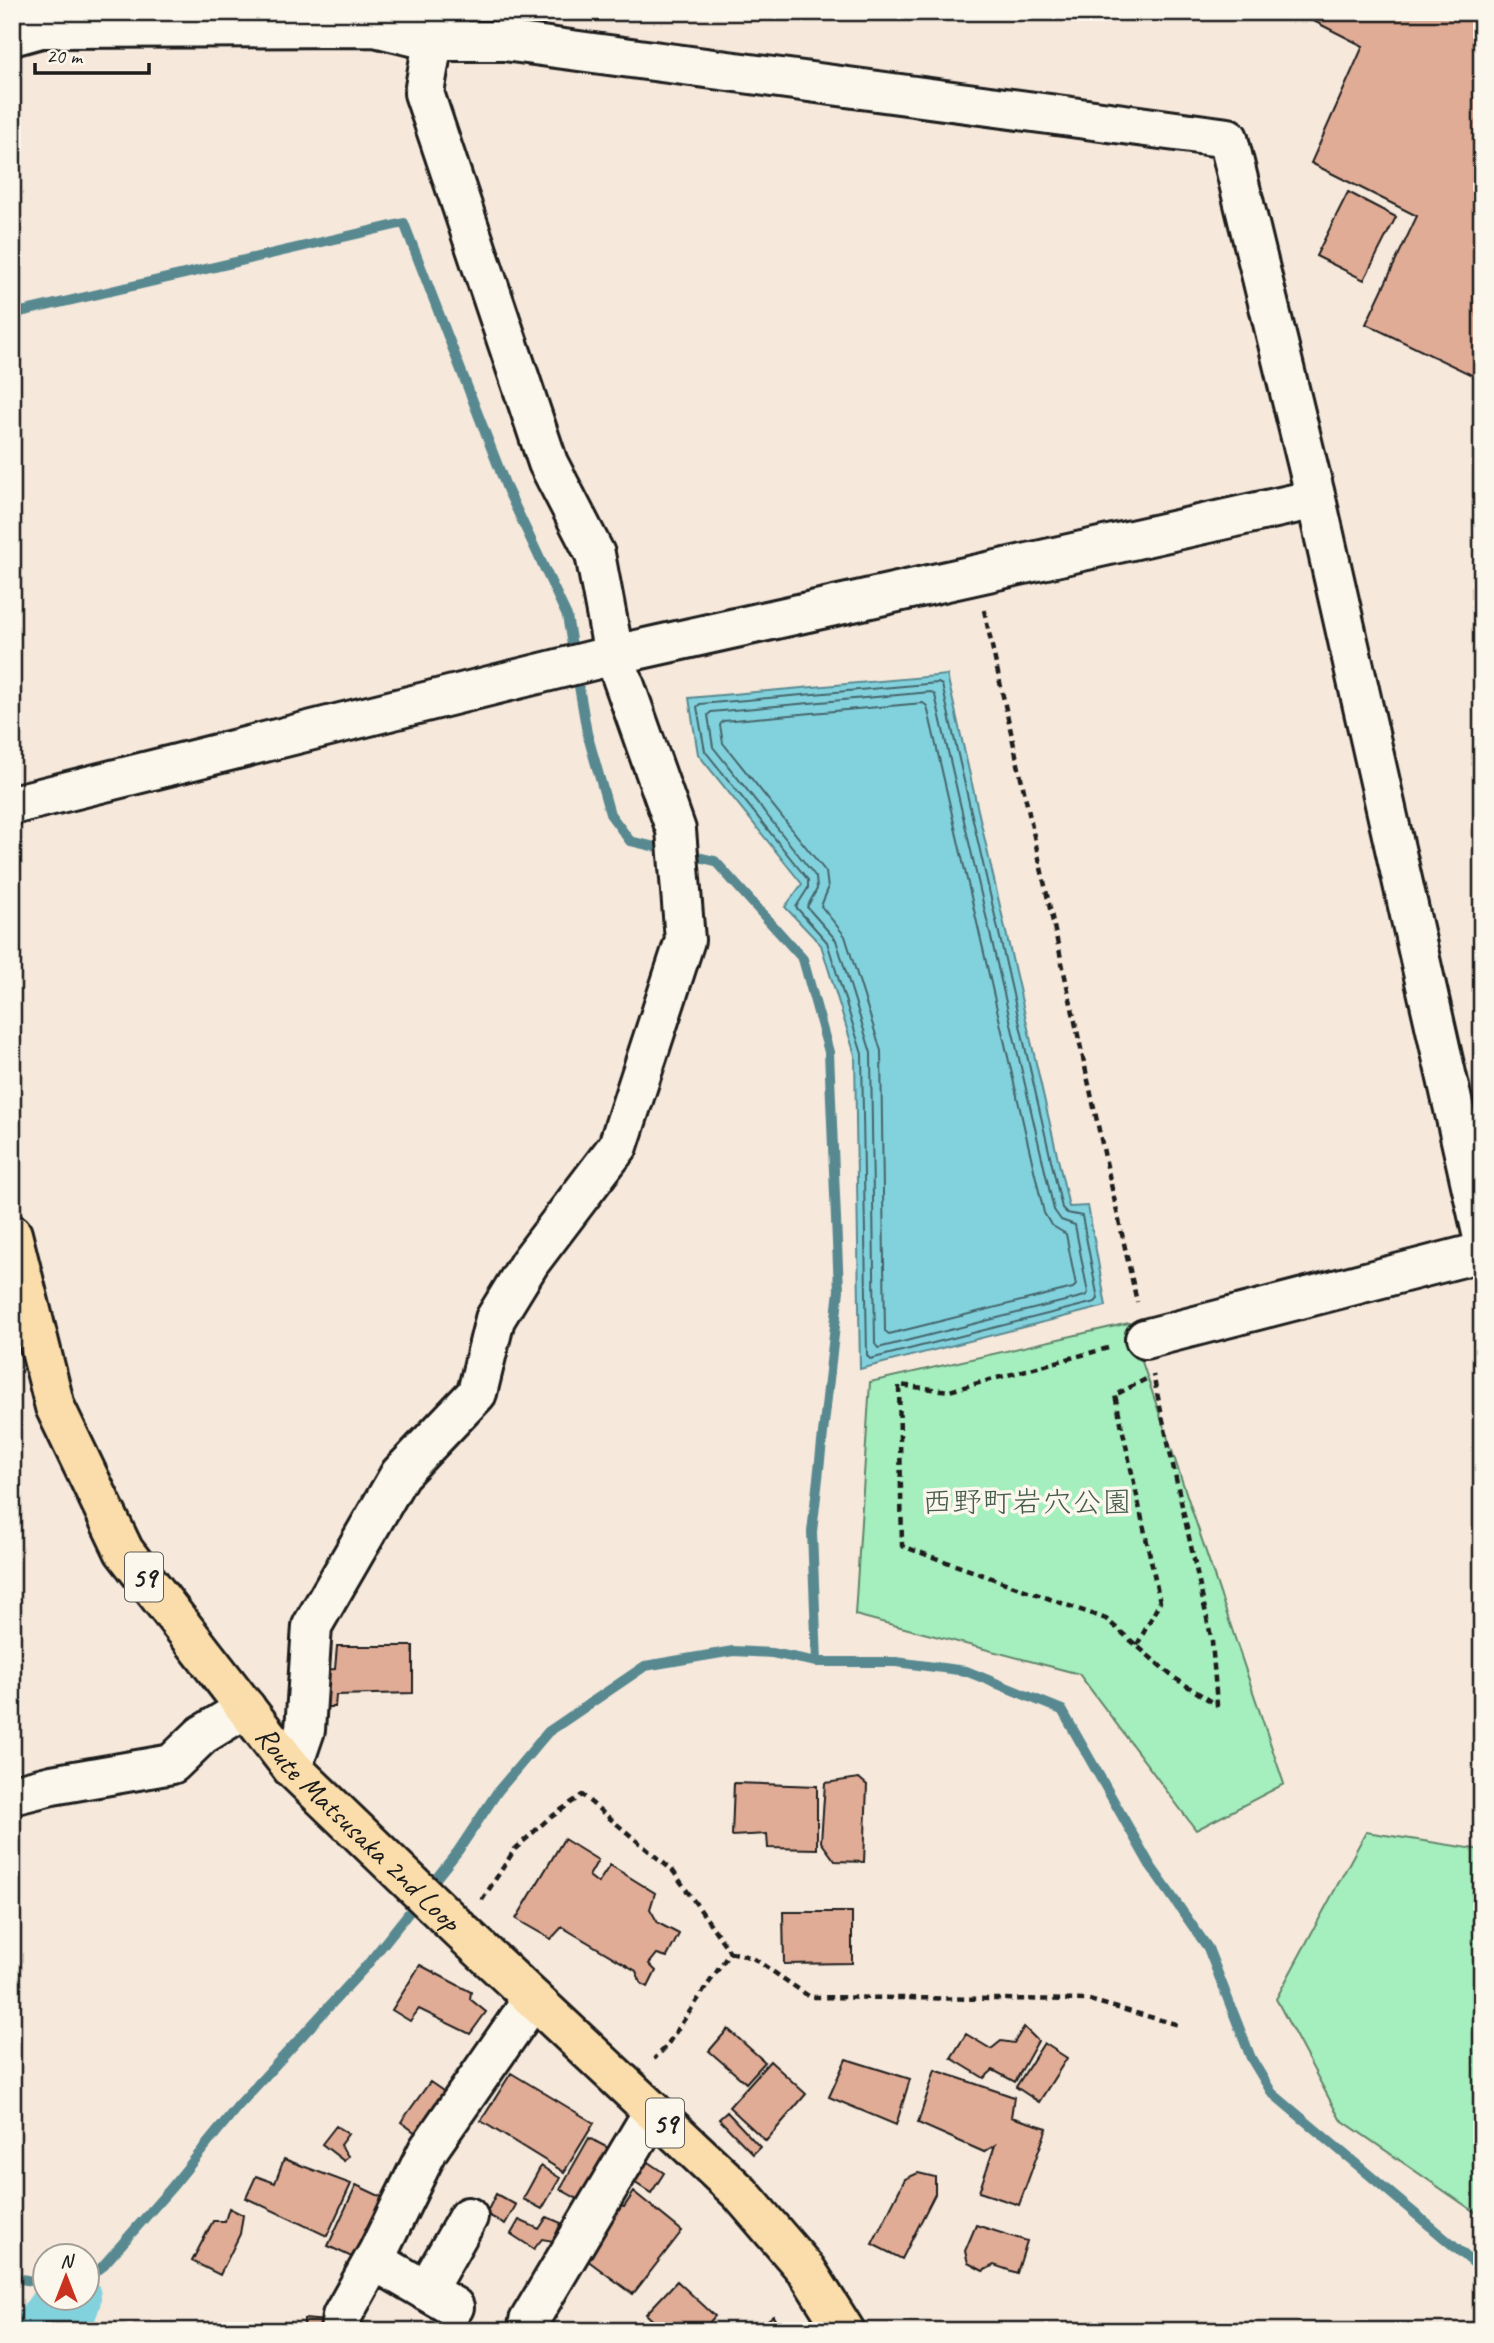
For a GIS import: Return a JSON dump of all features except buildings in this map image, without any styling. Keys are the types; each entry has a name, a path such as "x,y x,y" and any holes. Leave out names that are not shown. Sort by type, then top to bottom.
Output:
{"main road":[{"name":"Route Matsusaka 2nd Loop","path":"12,1234 55,1407 124,1551 292,1768 740,2193 807,2271 845,2331"}],"street":[{"path":"12,36 40,28 442,27 504,41 1228,138 1316,499 1482,1233"},
{"path":"292,1768 305,1731 312,1626 400,1474 477,1393 495,1319 530,1262 618,1146 685,940 676,830 614,655 595,554 548,463 424,93 442,27"},
{"path":"12,806 614,655 1316,499"},
{"path":"1149,1357 1482,1252"},
{"path":"12,1795 52,1785 172,1765 202,1735 246,1709"},
{"path":"340,2331 342,2316 378,2252 428,2150 533,1999"},
{"path":"529,2321 653,2112"},
{"path":"378,2252 384,2266 440,2299 468,2217"}],"path":[{"path":"976,575 1212,1640 1217,1705 1173,1677 1106,1619 902,1546 899,1385 949,1391 1149,1357"},
{"path":"1137,1646 1160,1602 1115,1395 1149,1357"},
{"path":"464,1934 515,1849 547,1820 582,1795 673,1871 730,1952 753,1958 810,1997 1089,2000 1179,2025"},
{"path":"625,2086 665,2048 730,1952"}],"green space":[{"name":"西野町岩穴公園","path":"1129,1323 1284,1784 1196,1830 1079,1674 855,1615 870,1382"},
{"path":"1366,1832 1482,1850 1482,2217 1340,2119 1276,1999"}],"water":[{"path":"947,675 1069,1207 1088,1206 1106,1306 860,1369 855,1055 821,945 785,907 802,884 698,754 689,698"}],"waterway":[{"path":"12,314 404,223 507,489 567,616 587,733 610,814 630,841 715,861 803,959 829,1052 839,1290 812,1532 817,1662 896,1662 966,1671 1062,1710 1150,1865 1208,1948 1251,2058 1272,2093 1482,2270"},
{"path":"102,2267 237,2107 367,1965 458,1851 498,1791 548,1732 645,1666 733,1651 772,1653 817,1662"},
{"path":"12,2277 32,2281"},
{"path":"47,2331 61,2312"}]}
